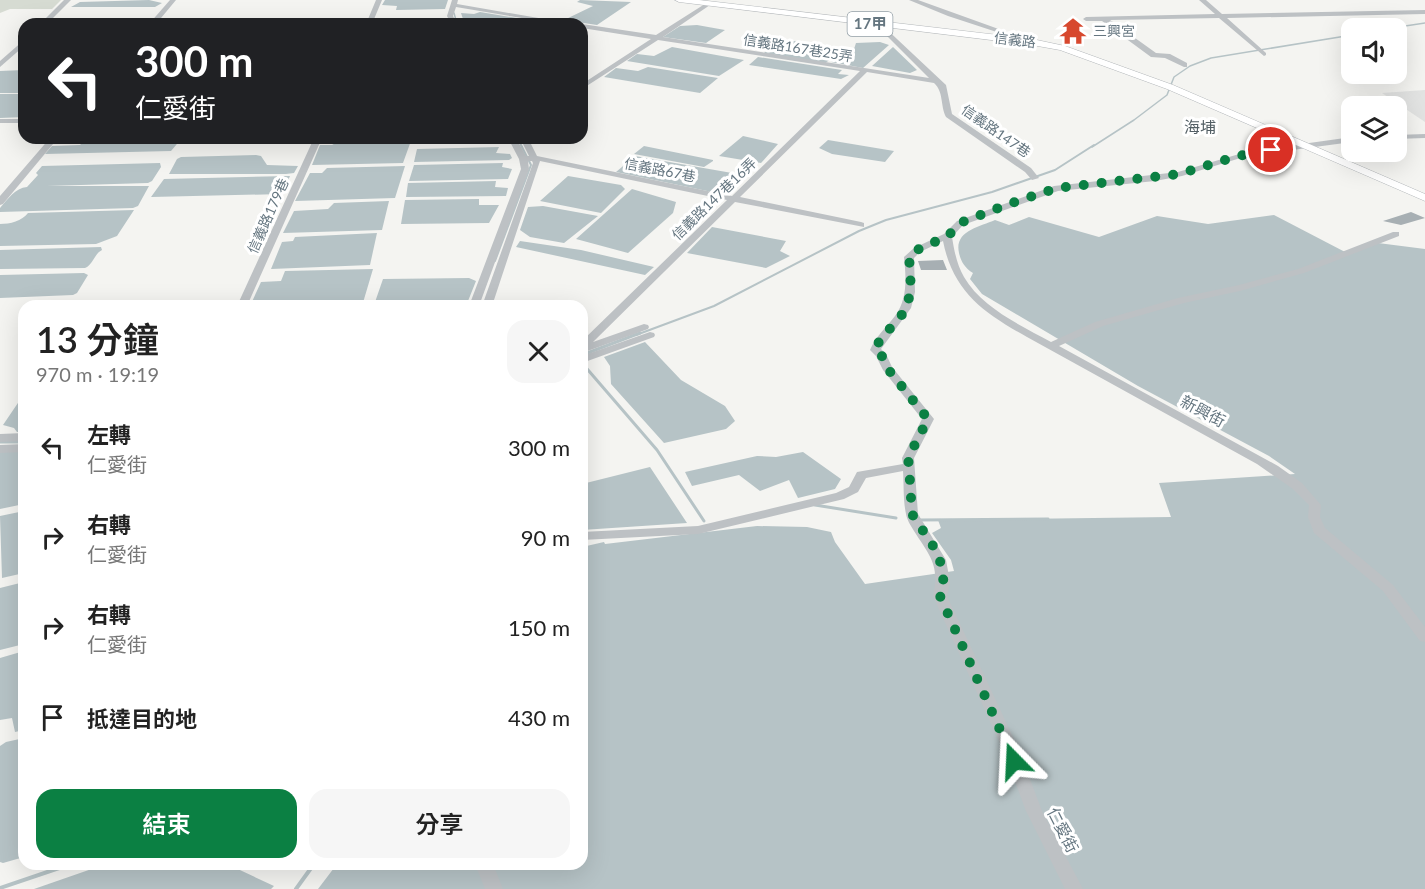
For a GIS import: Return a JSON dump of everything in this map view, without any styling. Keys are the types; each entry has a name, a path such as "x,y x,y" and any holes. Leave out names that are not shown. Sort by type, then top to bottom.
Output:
{"main road":[{"name":"信義路","path":"679,0 1032,42 1062,48 1168,86 1304,144"},
{"name":"信義路","path":"688,0 708,4"},
{"name":"17甲","path":"1304,144 1425,198"}],"street":[{"path":"49,18 68,0"},
{"path":"157,18 173,0"},
{"path":"372,18 380,0"},
{"path":"912,0 1032,42"},
{"path":"1202,0 1262,53"},
{"path":"451,18 454,3 537,18"},
{"path":"588,83 708,4"},
{"path":"1086,19 1425,12"},
{"path":"1104,19 1153,55 1167,56 1184,65"},
{"name":"信義路147巷","path":"879,25 937,81 946,93 945,108 949,115 1028,170 1035,178"},
{"name":"信義路167巷25弄","path":"588,27 937,81"},
{"path":"0,65 18,48"},
{"name":"信義路147巷16弄","path":"588,343 732,198 764,170 864,70"},
{"path":"0,121 18,121"},
{"path":"1407,137 1425,136"},
{"name":"仁愛街","path":"1074,889 1034,811 1011,750 940,596 944,584 937,552 912,514 908,458 928,419 887,368 881,354 875,350 878,342 901,317 909,300 912,286 909,257 917,250 948,236 960,223 1057,188 1179,174 1238,156 1304,144 1341,140"},
{"path":"0,202 49,144"},
{"name":"信義路179巷","path":"245,300 315,144"},
{"path":"476,300 525,169 523,159 515,144"},
{"path":"489,300 537,163 528,144"},
{"name":"信義路67巷","path":"523,159 536,158 861,225"},
{"path":"1051,346 1099,324 1182,300 1240,288 1300,271 1396,234"},
{"name":"新興街","path":"948,236 950,254 955,267 970,291 997,312 1051,346 1261,461 1312,500 1315,505 1316,523 1388,588 1425,637"},
{"path":"588,347 647,331 588,357"},
{"path":"0,438 18,437"},
{"path":"0,449 18,448"},
{"path":"588,536 705,528 840,496 854,489 861,475 909,466"},
{"path":"486,870 494,889"}],"shaded area":[{"path":"0,0 61,0 52,9 10,9 0,13"},
{"path":"149,0 162,3 155,7 71,7 80,2"},
{"path":"385,0 448,0 445,9 396,10 397,6 382,5"},
{"path":"580,0 631,2 597,25 588,24 588,18 568,18 593,6 577,2"},
{"path":"480,12 517,18 463,18 461,13"},
{"path":"697,25 725,30 706,43 663,37 680,26"},
{"path":"780,39 847,49 825,63 764,53"},
{"path":"880,42 889,45 863,68 831,62 854,49 856,43"},
{"path":"672,47 744,60 719,76 627,61 637,54 654,56"},
{"path":"893,47 917,70 910,73 872,66"},
{"path":"758,57 842,70 838,74 849,75 841,79 749,65"},
{"path":"648,67 718,78 700,93 604,77 616,68 638,71"},
{"path":"18,70 18,93 0,93 0,71"},
{"path":"1425,90 1425,122 1407,110 1407,96 1386,96 1382,93"},
{"path":"0,94 18,94 18,117 0,118"},
{"path":"743,136 778,144 761,163 719,156"},
{"path":"828,140 894,151 885,162 832,154 819,148"},
{"path":"177,144 171,151 45,154 52,146"},
{"path":"410,144 403,163 312,165 320,145"},
{"path":"644,146 713,161 704,167 634,154"},
{"path":"499,147 496,153 510,154 512,158 509,160 414,162 417,149"},
{"path":"261,156 267,165 298,166 294,173 286,174 169,174 177,159 181,157"},
{"path":"635,156 732,173 712,192 616,172"},
{"path":"160,163 161,167 152,181 148,183 47,186 149,186 138,206 133,208 0,212 0,208 12,194 27,187 38,175 36,173 42,166"},
{"path":"503,163 502,167 512,169 508,179 409,181 414,165"},
{"path":"405,166 395,198 295,201 310,173 322,173 327,168"},
{"path":"290,176 282,194 151,197 164,179"},
{"path":"568,176 621,185 625,189 601,213 540,201"},
{"path":"496,181 495,187 508,188 506,196 406,197 408,183"},
{"path":"632,189 676,202 673,213 628,253 576,239"},
{"path":"479,199 479,205 499,205 489,223 401,224 405,200"},
{"path":"389,201 382,230 283,233 294,211 328,209 334,203"},
{"path":"543,206 598,216 564,243 530,237 520,230 528,207"},
{"path":"134,210 117,236 96,244 0,246 0,224 16,222 28,213"},
{"path":"1274,215 1347,253 1378,243 1425,249 1425,889 318,889 332,870 588,870 588,546 757,526 807,527 831,532 835,542 865,584 954,571 951,560 932,533 941,528 938,520 1171,517 1159,483 1295,474 1269,456 1138,386 982,294 970,279 973,273 961,259 958,246 964,235 975,228 995,220 1009,225 1029,217 1099,237 1157,216 1208,224"},
{"path":"712,227 786,241 780,251 790,256 766,268 687,253"},
{"path":"377,233 370,265 271,269 282,242 293,241 295,237"},
{"path":"520,241 581,250 654,267 645,275 516,247"},
{"path":"101,247 102,250 85,268 0,269 0,250"},
{"path":"373,269 364,300 253,300 261,282 281,281 285,271"},
{"path":"84,273 88,275 77,293 73,295 0,298 0,275"},
{"path":"469,278 476,281 468,300 376,300 383,279"},
{"path":"645,342 681,380 725,406 735,421 726,429 664,443 611,384 610,366 604,357"},
{"path":"18,403 18,432 14,428 3,425"},
{"path":"18,450 18,505 0,509 0,451"},
{"path":"803,452 841,479 835,489 798,498 789,480 760,491 739,475 692,486 685,472 757,456 776,457"},
{"path":"650,467 687,523 588,530 588,482"},
{"path":"18,512 18,574 2,578 0,516"},
{"path":"18,584 18,646 0,650 0,588"},
{"path":"18,653 18,731 15,732 12,718 0,720 0,658"},
{"path":"18,739 18,859 3,863 0,862 0,746"},
{"path":"89,870 240,870 274,886 271,889 34,889"}],"building":[{"path":"1411,212 1425,218 1401,225 1383,221"},
{"path":"943,260 947,270 921,270 918,261"}],"waterway":[{"path":"454,13 455,18"},
{"path":"1407,26 1425,23"},
{"path":"1092,147 1167,95 1174,77 1190,66 1211,58 1341,37"},
{"path":"636,335 714,306 859,231 886,220 992,192 1055,170 1094,145"},
{"path":"495,261 531,165 522,147"},
{"path":"588,353 640,333"},
{"path":"588,370 657,450 704,521"},
{"path":"0,442 18,442"},
{"path":"815,505 896,518"},
{"path":"920,520 1048,519"},
{"path":"0,888 53,870"},
{"path":"296,889 310,870"}],"place":[{"name":"三興宮","path":"1073,31"}],"district":[{"name":"海埔","path":"1200,127"}],"route":[{"path":"1014,761 940,596 944,584 937,552 912,514 908,458 928,419 887,368 881,354 875,350 878,342 905,311 912,286 909,257 917,250 948,236 960,223 1057,188 1179,174 1238,156 1271,150"}]}
